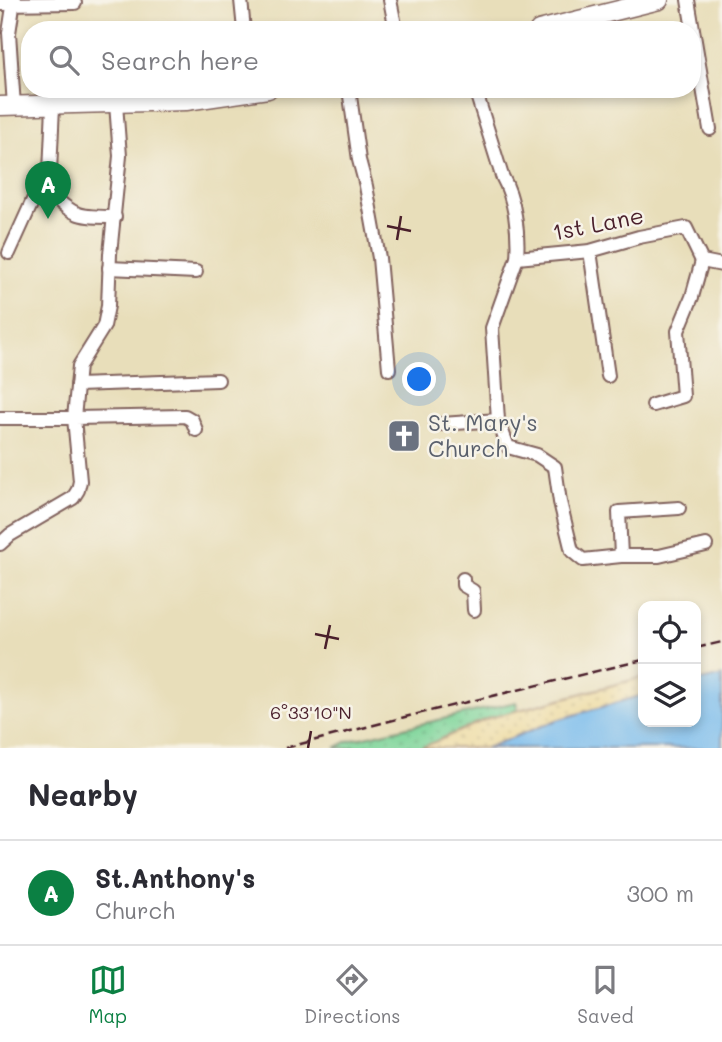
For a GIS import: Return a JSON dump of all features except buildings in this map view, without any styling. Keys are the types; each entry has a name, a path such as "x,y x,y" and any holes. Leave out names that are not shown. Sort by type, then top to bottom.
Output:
{"highway":[{"path":"563,21 604,6 659,0"},
{"path":"7,106 116,104 205,98"}],"street":[{"path":"241,0 243,21"},
{"path":"390,0 394,21"},
{"path":"688,0 692,21"},
{"path":"7,106 9,33 14,3"},
{"path":"0,4 75,3"},
{"path":"701,76 710,129"},
{"path":"350,98 359,160 379,258 389,369"},
{"path":"478,98 502,176 509,187 516,232 517,258 492,328 498,420 508,447 537,455 555,467 572,551 583,560 659,556 706,545"},
{"path":"0,544 10,535 73,498 79,490 74,418 77,385 79,366 104,326 108,306 120,156 116,104"},
{"path":"9,253 33,200 46,190 50,172 53,106"},
{"path":"46,190 73,213 83,217 115,217"},
{"name":"1st Lane","path":"517,258 590,251 639,237 686,228 702,261"},
{"path":"590,251 608,376"},
{"path":"653,405 682,396 678,331 692,297 702,261 722,265"},
{"path":"109,268 196,272"},
{"path":"77,385 218,380"},
{"path":"0,418 185,416 192,420 196,430"},
{"path":"442,425 498,420"},
{"path":"621,556 619,512 679,508"},
{"path":"463,579 463,585 472,591 474,610"}],"green space":[{"path":"516,702 518,711 489,718 421,748 335,748 348,741"}],"sand":[{"path":"638,678 638,696 557,720 486,748 421,748 489,718"}],"water":[{"path":"722,676 722,748 486,748 557,720 638,696 638,727 701,727 701,681"}],"railway":[{"path":"701,647 722,642"},
{"path":"285,748 638,661"}],"place":[{"name":"St.Anthony's","path":"48,219"},
{"name":"St. Mary's Church","path":"404,436"}]}
